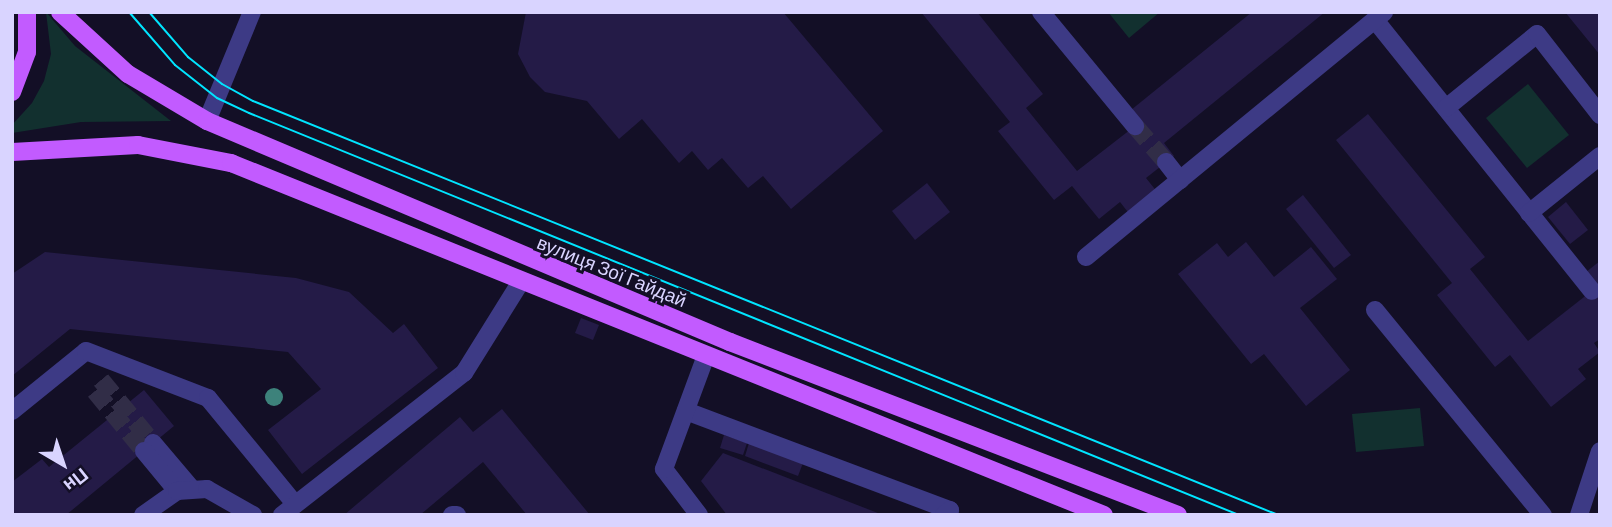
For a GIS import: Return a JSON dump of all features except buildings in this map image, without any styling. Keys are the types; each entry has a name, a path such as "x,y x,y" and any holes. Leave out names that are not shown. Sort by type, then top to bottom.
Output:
{"main road":[{"path":"12,92 27,52 27,12"},
{"name":"вулиця Зої Гайдай","path":"60,12 128,74 207,121 730,342 1178,515"},
{"path":"12,152 138,145 190,152 231,163 705,358 1104,515"}],"street":[{"path":"207,121 252,12"},
{"path":"1041,12 1135,126"},
{"path":"1086,257 1379,16 1446,108 1592,290"},
{"path":"1446,108 1537,34 1600,115"},
{"path":"1529,213 1600,156"},
{"path":"1166,162 1180,180"},
{"path":"12,411 86,351 208,398 288,510 464,373 520,283"},
{"path":"1375,310 1543,515"},
{"path":"699,515 664,469 705,358"},
{"path":"686,411 950,510 944,515"},
{"path":"149,447 184,490"},
{"path":"1579,515 1600,451"},
{"path":"143,515 184,490 207,489 253,515"}],"green space":[{"path":"46,12 75,46 171,121 81,122 12,133 12,125 32,103 44,81 51,54"},
{"path":"1108,12 1160,12 1129,38"},
{"path":"1528,84 1569,135 1527,168 1486,118"},
{"path":"1420,408 1424,446 1356,452 1352,414"}],"tunnel":[{"path":"1135,126 1166,162"},
{"path":"101,380 153,443"},
{"path":"95,391 144,451"}],"tram line":[{"path":"129,12 175,65 217,98 249,113 1239,515"},
{"path":"149,12 188,57 222,84 253,101 1278,515"}]}
